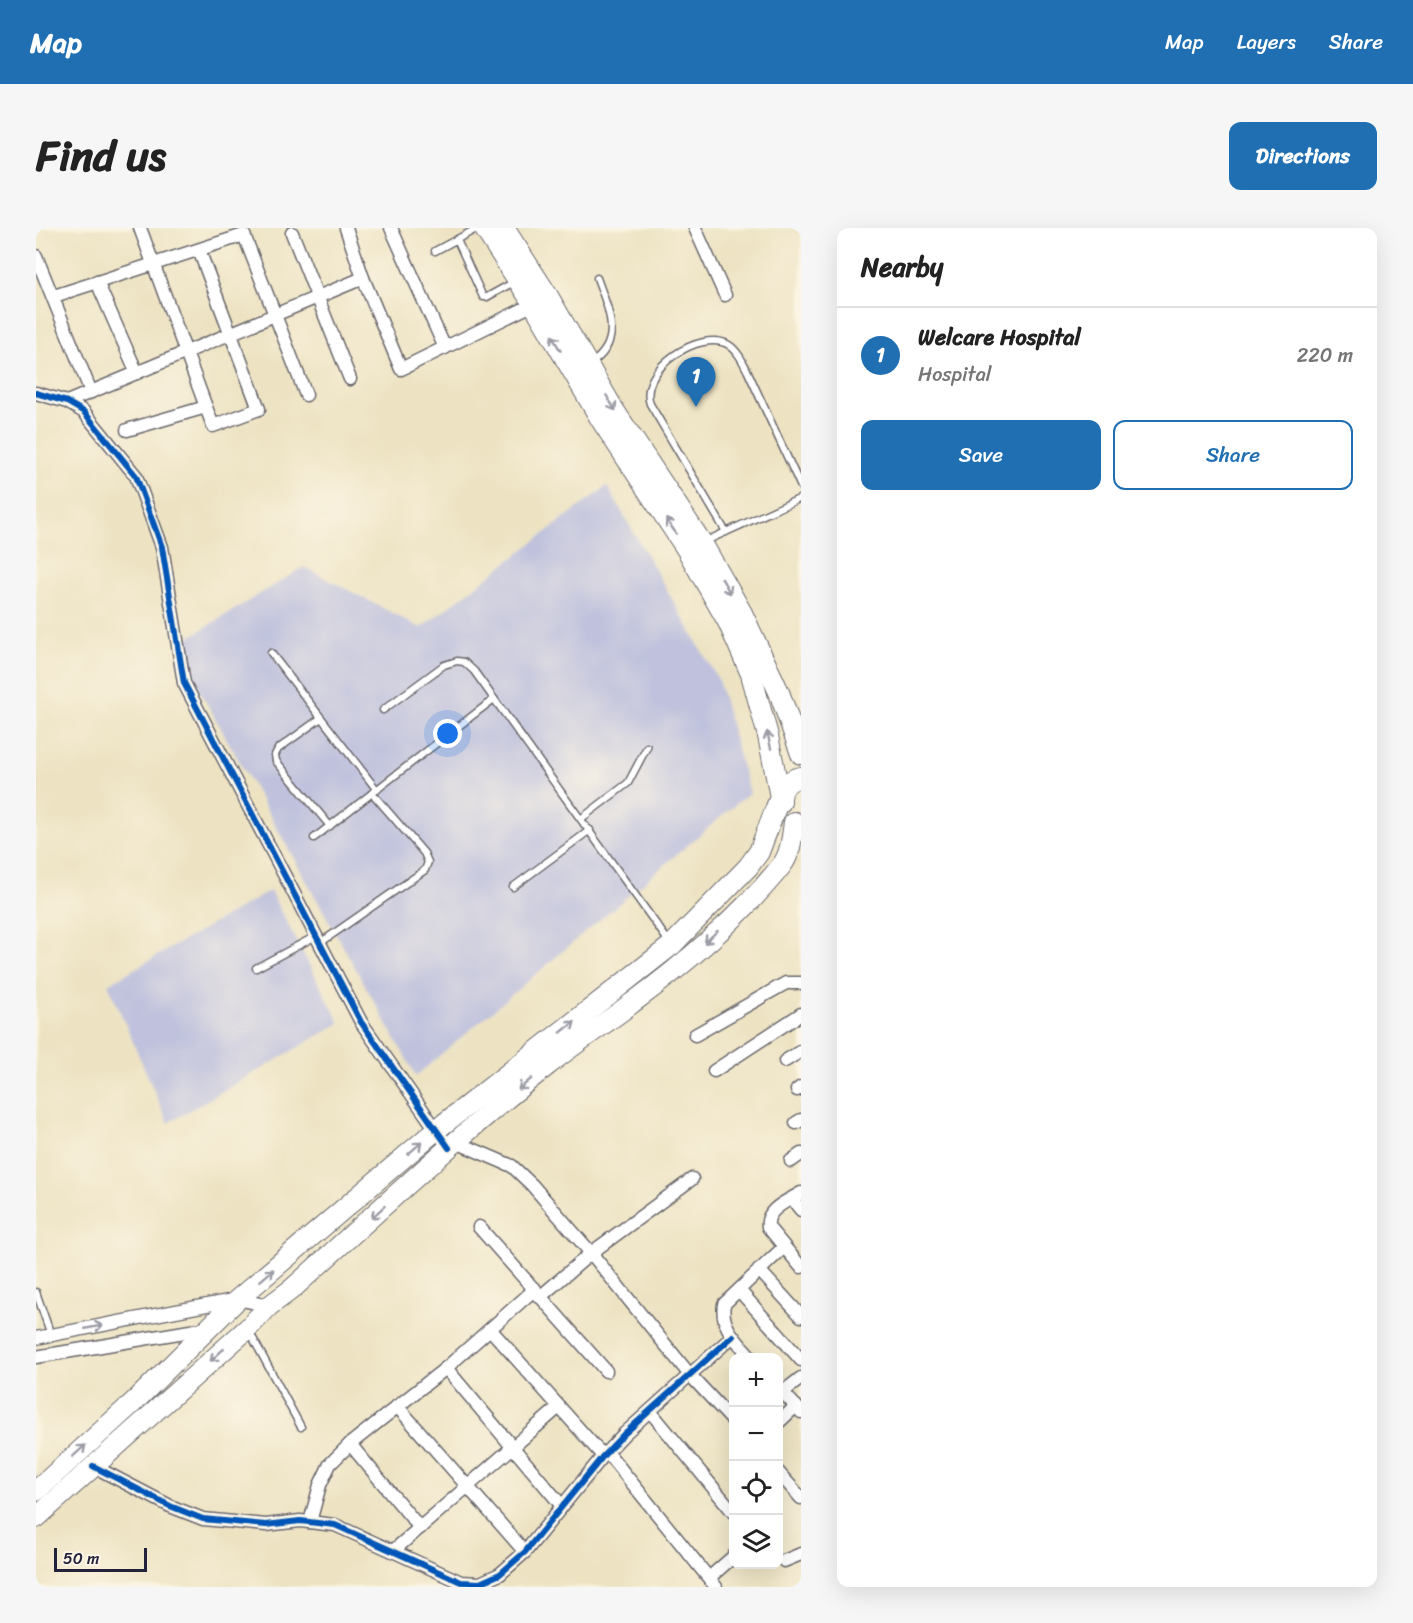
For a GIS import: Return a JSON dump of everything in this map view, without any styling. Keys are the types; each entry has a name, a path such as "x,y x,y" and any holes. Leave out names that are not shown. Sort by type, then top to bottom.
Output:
{"main road":[{"path":"484,228 518,280 541,300"},
{"path":"504,228 541,300 581,369 601,420 742,613 779,692 801,754"},
{"path":"36,1518 248,1328 269,1306 292,1289 453,1145 548,1064 634,1002 696,951 753,897 784,862 797,823 783,811 768,736 748,666 694,546"},
{"path":"36,1491 136,1400 238,1299 436,1130 672,945 748,867 759,852 786,785 791,780 801,777"}],"street":[{"path":"140,228 213,426 259,409 199,250"},
{"path":"346,228 363,279 401,369 541,300"},
{"path":"391,228 445,348"},
{"path":"695,228 725,295"},
{"path":"292,233 350,379"},
{"path":"54,296 244,235 306,395"},
{"path":"36,256 91,392"},
{"path":"67,402 363,279"},
{"path":"97,282 137,373"},
{"path":"37,391 67,402 84,412 136,476 162,547 184,683 361,1023 436,1130 453,1145 512,1166 591,1253 690,1375 729,1417"},
{"path":"127,430 206,407"},
{"path":"695,1035 786,983 801,983"},
{"path":"714,1071 801,1014"},
{"path":"785,1061 801,1051"},
{"path":"310,1522 320,1485 330,1464 350,1444 446,1368 490,1329 692,1179"},
{"path":"801,1210 797,1196 771,1212 767,1222 768,1227 801,1267"},
{"path":"479,1227 606,1371"},
{"path":"748,1353 725,1324 722,1314 724,1304 784,1247"},
{"path":"759,1270 801,1316"},
{"path":"739,1290 801,1360"},
{"path":"36,1338 238,1299 269,1306"},
{"path":"36,1357 210,1328"},
{"path":"490,1329 559,1407 605,1454 712,1583 729,1562"},
{"path":"93,1466 170,1506 203,1519 266,1525 300,1521 335,1525 461,1582 480,1583 500,1574 525,1552 605,1454 650,1410 733,1336"},
{"path":"446,1368 562,1506"},
{"path":"783,1389 801,1378"},
{"path":"783,1392 798,1409 783,1420"},
{"path":"397,1406 525,1552"},
{"path":"393,1551 559,1407"},
{"path":"650,1410 729,1507"},
{"path":"350,1444 420,1528"},
{"path":"783,1478 801,1498"},
{"path":"784,1561 801,1554"}],"lane":[{"path":"435,251 477,228"},
{"path":"457,240 483,297 518,280"},
{"path":"581,369 605,351 612,330 609,311 597,278"},
{"path":"726,532 647,396 653,376 666,361 688,347 709,342 728,345 738,354 801,487"},
{"path":"694,546 801,498"},
{"path":"256,968 318,940 425,870 428,862 424,853 374,792 272,653"},
{"path":"383,710 444,664 464,662 474,671 672,945"},
{"path":"314,838 494,699"},
{"path":"321,718 278,749 275,755 276,761 330,826"},
{"path":"582,819 628,783 647,747"},
{"path":"513,887 590,830"},
{"path":"36,1292 51,1335"},
{"path":"248,1328 301,1428"}],"shaded area":[{"path":"607,486 718,679 749,793 416,1076 197,686 185,640 304,567 421,628"},
{"path":"270,891 340,1023 168,1123 108,984"}],"cycle path":[{"path":"36,393 67,402 84,412 136,476 162,547 184,683 361,1022 449,1148"},
{"path":"93,1466 170,1506 203,1519 266,1525 300,1521 335,1525 461,1582 480,1583 500,1574 525,1552 603,1456 624,1434 733,1336"}],"place":[{"name":"Welcare Hospital","path":"696,407"}]}
